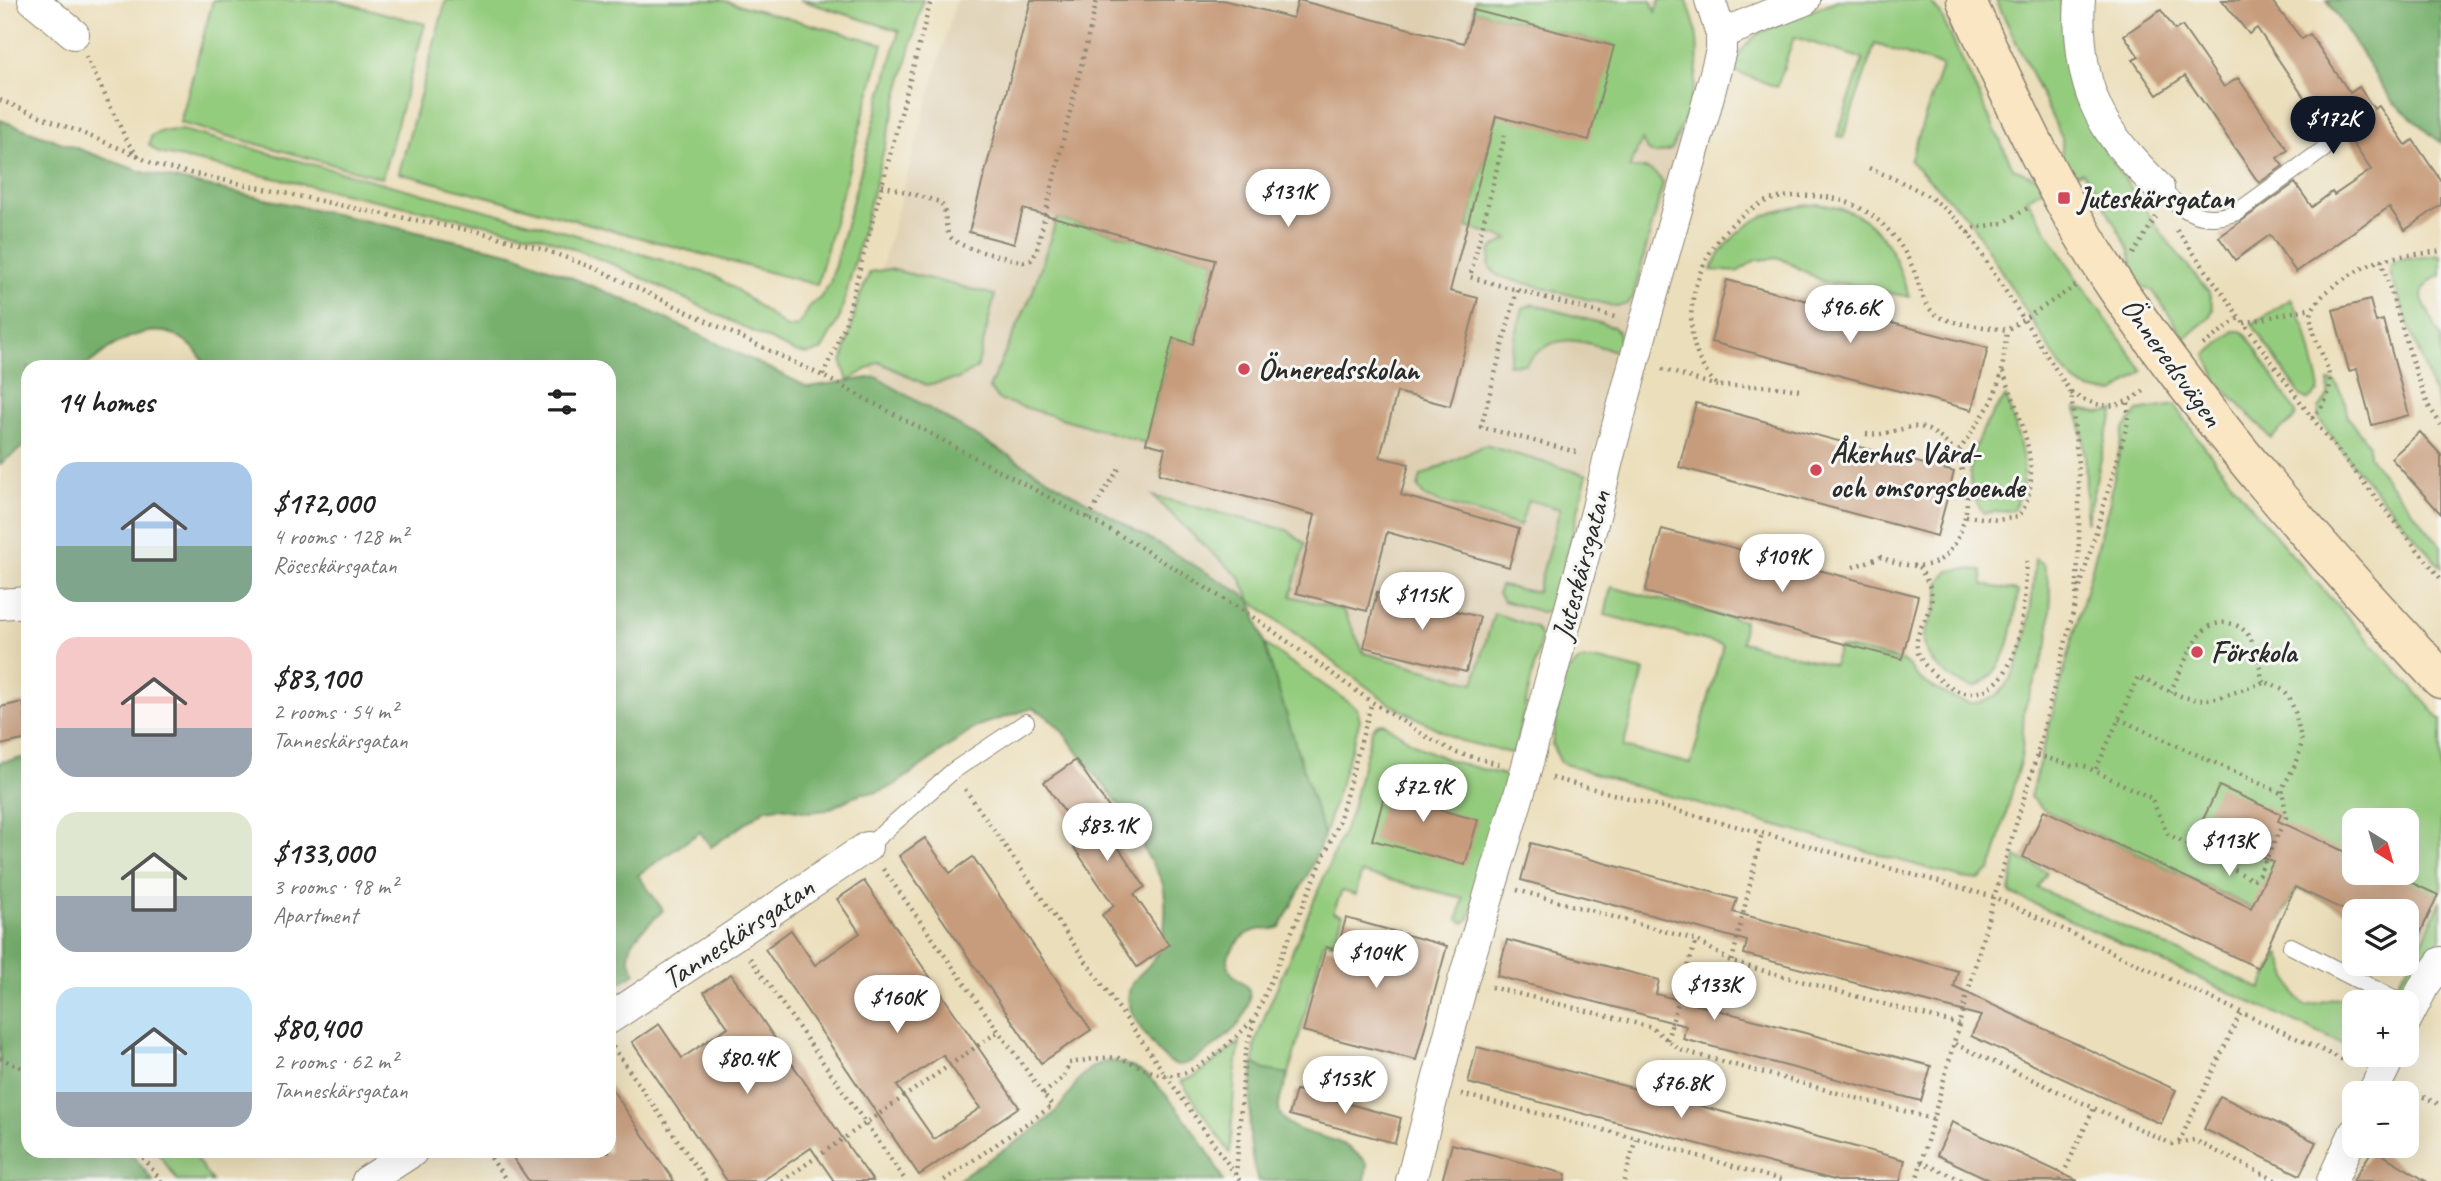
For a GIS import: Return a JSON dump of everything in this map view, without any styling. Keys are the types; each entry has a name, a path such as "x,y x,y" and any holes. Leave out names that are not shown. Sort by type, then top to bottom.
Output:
{"street":[{"path":"33,0 74,34"},
{"path":"1710,0 1721,34 1805,0"},
{"name":"Önneredsvägen","path":"1966,0 2039,152 2106,271 2240,454 2441,680"},
{"path":"2080,0 2078,20 2090,96 2113,136 2162,199"},
{"name":"Juteskärsgatan","path":"1411,1181 1463,981 1525,771 1644,326 1704,115 1721,50 1721,34"},
{"path":"0,604 21,602"},
{"name":"Tanneskärsgatan","path":"616,1014 867,847"},
{"path":"2419,992 2441,962"},
{"path":"367,1181 403,1158"},
{"path":"2332,1181 2343,1158"}],"lane":[{"path":"2162,199 2176,203 2200,217 2222,218 2237,212 2324,149"},
{"path":"867,847 953,771 1026,722"},
{"path":"2291,946 2372,990"}],"path":[{"path":"823,376 845,325 931,0"},
{"path":"882,186 940,202 945,208 947,232 959,244 1023,261 1031,260 1036,253 1097,0"},
{"path":"74,34 124,134 139,157"},
{"path":"0,100 158,166 488,234 542,249 597,269 823,376 1132,542 1259,621 1372,702 1427,737 1457,752 1994,897 2441,1105"},
{"path":"1505,135 1470,277 1644,326"},
{"path":"1869,168 1921,191 1947,209 1967,231 2071,393 2079,474 2076,601"},
{"path":"1718,386 1705,373 1695,353 1690,325 1696,285 1703,262 1723,232 1745,215 1762,203 1791,196 1816,195 1842,200 1872,214 1893,234 1906,252 1923,298 1935,314 2007,330"},
{"path":"1957,454 1993,400 2002,371 2007,330 2075,286 2132,256 2154,219 2162,199"},
{"path":"2162,199 2244,323 2312,418 2441,579"},
{"path":"2244,323 2311,308 2332,288 2358,270 2381,260 2441,251"},
{"path":"2381,260 2428,405 2441,425"},
{"path":"1517,290 1481,427 1608,460"},
{"path":"2311,308 2311,319 2329,373 2330,389 2326,404 2312,418"},
{"path":"2203,345 2240,317"},
{"path":"1651,365 1718,386 1770,386 1799,390"},
{"path":"1966,516 1998,520 2018,517 2025,508 2030,485 2027,442 2018,408 2002,371"},
{"path":"2071,393 2092,404 2111,406 2128,402 2148,388"},
{"path":"1916,1181 1994,897 2037,755 2076,601 2129,422 2128,402"},
{"path":"1853,567 1881,557 1901,565 1919,566 1937,562 1950,552 1966,516 1967,497 1957,454 1945,441 1932,432 1913,426 1896,432 1866,433"},
{"path":"1088,519 1121,465"},
{"path":"1919,566 1931,591 1931,604 1922,621 1918,653 1931,672 1947,686 1961,693 1974,694 1987,690 2006,672 2022,623 2027,560"},
{"path":"2170,692 2202,633 2218,623 2237,625 2250,636 2263,683"},
{"path":"2037,755 2071,765 2082,765 2151,798 2168,834 2253,880 2259,874 2286,817 2282,789 2300,750 2300,730 2289,697 2276,685 2263,683 2217,698 2199,700 2170,692 2138,677 2095,771"},
{"path":"1236,1176 1245,1053 1255,1018 1339,821 1372,702"},
{"path":"2119,719 2283,794"},
{"path":"953,771 1240,1181"},
{"path":"1732,961 1762,833"},
{"path":"867,847 1052,1107 943,1181"},
{"path":"1492,884 1696,940 1732,961 1960,1025"},
{"path":"735,936 906,1181"},
{"path":"1667,1040 1696,940"},
{"path":"1463,981 1651,1027 1680,1050 1933,1119"},
{"path":"2179,1142 2241,1012"},
{"path":"1043,1094 1064,1077 1069,1063 1116,1058 1165,1075 1182,1073 1207,1060 1234,1040 1255,1018"},
{"path":"782,1181 999,1031"},
{"path":"1955,1044 2172,1144 2194,1140 2277,1181"},
{"path":"616,1051 706,1181"},
{"path":"0,1058 21,1068"},
{"path":"1436,1088 1636,1138 1784,1181"},
{"path":"2060,1181 2094,1108"},
{"path":"1624,1181 1636,1138"},
{"path":"144,1158 161,1181"},
{"path":"491,1158 507,1181"},
{"path":"1921,1162 1963,1181"}],"shaded area":[{"name":"Önneredsskolan","path":"956,0 1683,0 1697,37 1696,83 1587,475 1555,602 1541,638 1514,754 1458,740 1390,704 1241,593 876,377 865,360 860,345"}],"green space":[{"path":"213,0 335,0 425,24 382,178 180,123"},
{"path":"446,0 721,0 883,44 817,285 399,173"},
{"path":"800,0 923,0 840,317 821,351 808,354 795,352 617,266 544,237 159,153 149,145 151,136 162,131 182,130 549,227 713,275 787,328 798,326 811,305 820,298 830,283 899,31"},
{"path":"1475,0 1651,0 1655,12 1660,0 1687,0 1695,28 1698,53 1688,110 1671,150 1654,154 1647,150 1642,140 1629,168 1648,170 1656,174 1663,183 1633,297 1627,304 1617,307 1498,276 1489,266 1491,249 1508,239 1467,227 1496,116 1613,46 1473,10"},
{"path":"1837,0 1929,0 1940,13 2013,168 2042,180 2047,187 2027,199 2075,276 2143,371 2114,393 2090,389 2073,380 2061,367 1968,218 1910,161 1942,66 1875,44 1843,138 1837,136 1863,59 1794,37 1777,87 1730,70 1740,52 1757,34"},
{"path":"1996,0 2061,0 2066,57 2078,98 2094,134 2163,235 2209,293 2213,309 2209,318 2185,338 2153,291 2127,279 2121,271 2132,264 2130,251 2090,180 2082,172 2064,179 2060,163 2062,138"},
{"path":"2327,0 2441,0 2441,143 2392,101"},
{"path":"0,120 142,172 513,253 637,305 808,387 876,377 1251,601 1324,836 1308,874 1280,927 1248,934 1227,957 1231,973 1244,983 1249,992 1248,1006 1241,1022 1211,1049 1185,1064 1172,1063 1158,1051 1134,1016 1128,999 1134,982 1153,961 1162,943 1165,906 1162,882 1123,809 1058,727 1033,708 978,726 893,786 874,793 861,793 827,810 809,812 780,807 766,809 711,847 700,832 638,875 663,910 632,943 629,956 635,973 616,985 616,360 202,360 195,350 174,334 149,332 122,341 93,360 21,360 21,448 0,464"},
{"path":"1820,204 1853,213 1877,230 1891,250 1909,297 1840,283 1826,283 1780,258 1756,260 1737,272 1711,270 1731,240 1755,220 1784,209"},
{"path":"1057,218 1215,260 1193,344 1173,339 1146,443 999,400 989,388 1032,294"},
{"path":"2441,255 2441,276 2433,279 2423,289 2422,299 2441,338 2441,412 2390,273 2390,266 2399,260"},
{"path":"890,269 995,295 977,368 958,379 926,385 879,362 848,381 842,363 858,301 870,272"},
{"path":"2291,299 2305,327 2319,384 2318,392 2308,400 2301,396 2252,324"},
{"path":"1533,304 1614,327 1618,332 1622,353 1570,340 1548,345 1525,364 1508,365 1523,308"},
{"path":"2234,331 2246,334 2296,413 2295,418 2271,438 2217,381 2206,355"},
{"path":"2329,381 2334,381 2344,398 2348,417 2369,445 2369,455 2378,469 2441,546 2441,567 2350,461 2318,418 2319,409 2328,396"},
{"path":"2006,397 2022,454 2023,483 2013,510 1984,513 1975,499 1970,468 1979,438"},
{"name":"Förskola","path":"2175,405 2269,528 2441,720 2441,888 2419,936 2419,899 2342,899 2342,909 2297,888 2280,921 2044,810 2030,797 2109,505 2123,430 2138,411"},
{"path":"2075,408 2098,413 2115,411 2107,433 2086,523 2084,449"},
{"path":"1485,445 1587,475 1555,602 1549,610 1542,612 1503,601 1498,593 1500,586 1537,592 1560,509 1528,500 1520,526 1426,498 1418,487 1421,476"},
{"path":"1153,496 1287,530 1305,544 1291,596 1343,610 1364,653 1474,683 1494,613 1535,627 1541,638 1514,754 1458,740 1390,704 1251,601 1240,577"},
{"path":"2035,559 2044,564 2051,594 2048,644 2024,710 2022,754 1991,870 1979,880 1962,878 1561,763 1552,745 1565,674 1580,660 1599,660 1644,671 1623,747 1691,764 1723,645 1605,615 1611,587 1744,621 1742,642 1833,665 1839,647 1894,659 1907,664 1917,676 1935,688 1970,703 1989,699 2004,687 2015,669 2028,623"},
{"path":"1982,570 1983,585 2018,591 2012,632 2003,658 1987,679 1975,687 1957,681 1940,670 1924,645 1925,633 1938,601 1939,582 1949,571"},
{"path":"1263,643 1357,708 1360,720 1324,836"},
{"path":"1383,723 1421,748 1451,761 1508,776 1469,919 1464,923 1458,920 1463,898 1361,873 1356,895 1342,891 1333,912 1343,915 1334,943 1324,942 1289,1074 1265,1070 1254,1063 1255,1044 1350,816 1372,730 1377,724"},
{"path":"21,758 21,1158 135,1158 153,1181 0,1181 0,762"},
{"path":"2016,856 2047,872 2038,888 2261,989 2279,953 2295,995 2306,1006 2342,999 2342,1044 2010,893"},
{"path":"2441,900 2441,938 2419,970 2421,945"},
{"path":"2402,976 2414,976 2404,986 2396,985"},
{"path":"1240,1042 1235,1074 1230,1153 1181,1081 1196,1076"},
{"path":"1109,1061 1125,1064 1151,1079 1175,1105 1223,1181 958,1181 1036,1129 1062,1104 1083,1075 1098,1064"},
{"path":"1254,1063 1265,1070 1289,1074 1279,1105 1280,1114 1285,1121 1300,1130 1336,1141 1353,1150 1367,1163 1365,1181 1258,1181 1250,1138"},
{"path":"161,1158 195,1158 212,1181 178,1181"}],"building":[{"path":"1031,0 1223,0 1293,18 1298,0 1464,43 1473,10 1614,46 1589,140 1496,116 1450,291 1478,298 1450,406 1397,392 1380,457 1409,464 1401,495 1519,529 1509,567 1387,532 1367,611 1296,593 1315,515 1159,474 1165,448 1146,443 1173,338 1193,344 1215,260 1023,209 1014,244 969,232"},
{"path":"2222,0 2271,0 2302,39 2310,34 2350,93 2359,87 2374,109 2379,106 2406,145 2413,140 2441,181 2441,205 2405,230 2389,207 2296,272 2270,235 2235,260 2219,237 2295,183 2312,207 2371,170 2326,104 2314,112 2257,28 2249,34"},
{"path":"2161,10 2175,30 2182,26 2224,87 2238,78 2288,150 2277,158 2283,166 2259,183 2185,76 2157,95 2133,60 2139,57 2124,35"},
{"path":"1727,280 1988,348 1972,410 1711,342"},
{"path":"2370,300 2376,322 2383,320 2409,415 2372,425 2357,369 2349,371 2333,310"},
{"path":"1696,403 1954,472 1937,536 1679,467"},
{"path":"2420,432 2441,455 2441,514 2391,458"},
{"path":"1662,529 1918,596 1902,659 1645,592"},
{"path":"1377,592 1480,617 1466,672 1364,647"},
{"path":"21,702 21,740 0,745 0,707"},
{"path":"1076,760 1116,818 1104,826 1145,887 1134,894 1169,945 1137,967 1102,915 1114,906 1073,846 1083,839 1044,782"},
{"path":"1389,779 1444,793 1440,810 1478,820 1465,865 1372,840"},
{"path":"2219,786 2281,814 2278,821 2342,850 2342,886 2418,886 2438,895 2419,936 2419,899 2342,899 2342,909 2295,887 2258,968 2023,857 2044,810 2251,908 2273,862 2199,828"},
{"path":"925,838 950,873 973,857 1091,1030 1041,1063 899,856"},
{"path":"1531,843 1737,899 1733,912 1958,971 1954,987 2176,1090 2161,1124 1971,1036 1981,1016 1744,954 1747,941 1521,880"},
{"path":"864,881 1019,1107 919,1175 765,949 791,930 815,965 860,933 837,899","holes":["943,1055 980,1108 934,1139 897,1086"]},
{"path":"1346,918 1447,946 1416,1060 1303,1031 1326,947 1337,950"},
{"path":"1507,940 1659,980 1656,994 1931,1066 1921,1101 1683,1039 1686,1026 1497,976"},
{"path":"731,974 873,1181 834,1181 811,1148 762,1181 727,1181 632,1042 659,1024 682,1058 728,1027 704,992"},
{"path":"1477,1047 1905,1160 1900,1181 1838,1181 1468,1083"},
{"path":"1296,1090 1401,1118 1395,1143 1289,1115"},
{"path":"616,1095 674,1181 529,1181 513,1158 616,1158"},
{"path":"2220,1096 2316,1142 2300,1175 2204,1129"},
{"path":"1952,1122 2078,1181 1992,1181 1937,1155"},
{"path":"1452,1144 1566,1174 1565,1181 1442,1181"},
{"path":"2367,1158 2388,1158 2426,1181 2353,1181"}],"place":[{"name":"Juteskärsgatan","path":"2064,198"},
{"name":"Önneredsskolan","path":"1244,369"},
{"name":"Åkerhus Vård- och omsorgsboende","path":"1816,470"},
{"name":"Förskola","path":"2197,652"}]}
